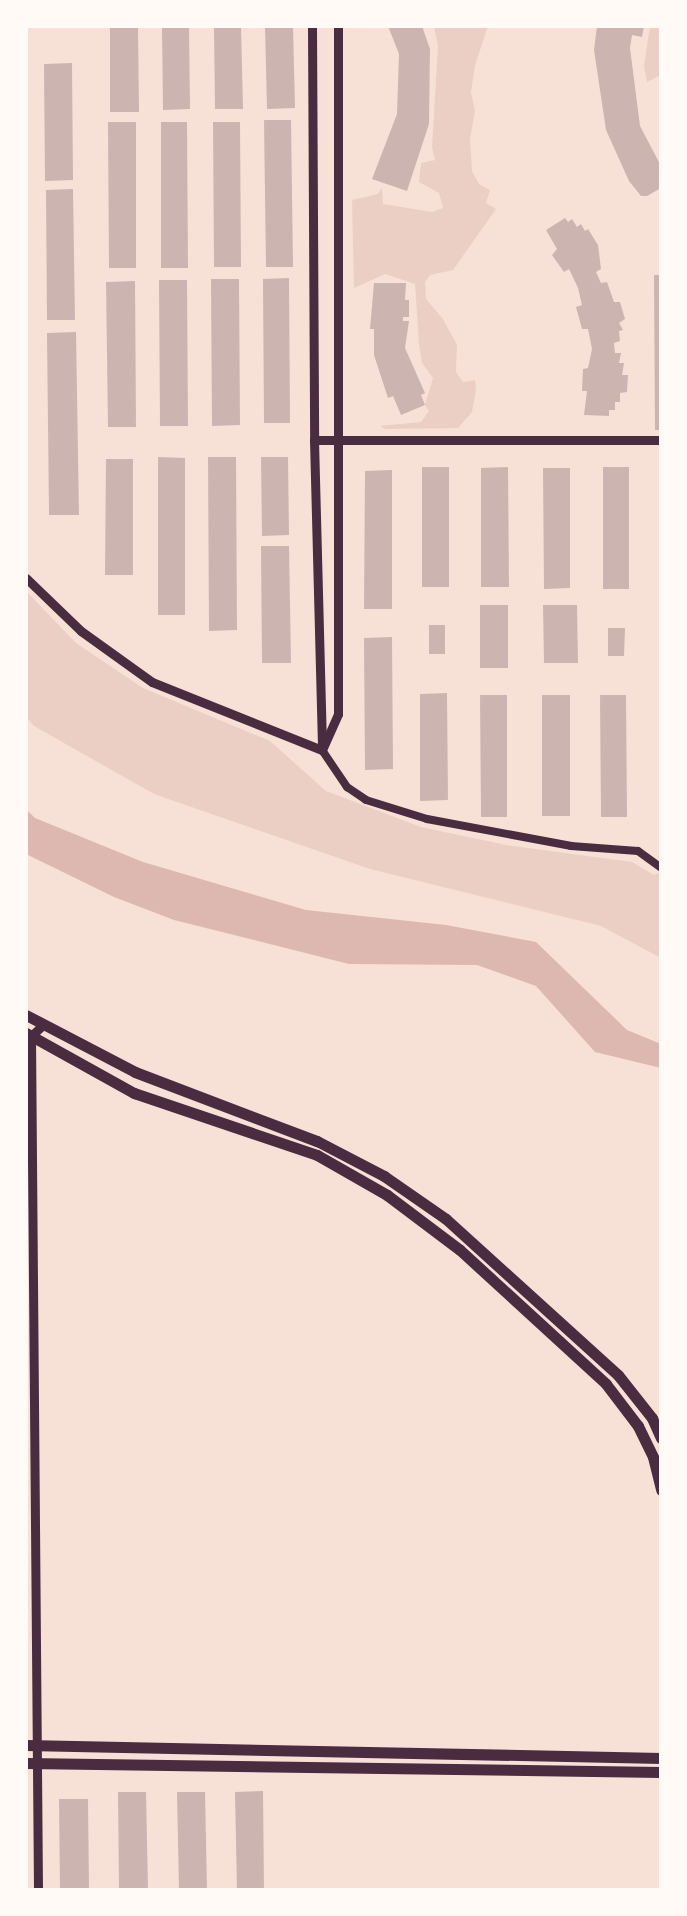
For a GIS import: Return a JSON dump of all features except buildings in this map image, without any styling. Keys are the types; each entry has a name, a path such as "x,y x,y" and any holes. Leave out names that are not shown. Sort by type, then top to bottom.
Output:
{"main road":[{"path":"26,1015 135,1072 317,1141 384,1176 446,1219 618,1375 652,1418 661,1438"},
{"path":"29,1035 134,1093 317,1155 387,1195 460,1250 606,1384 638,1426 653,1457 661,1490"},
{"path":"31,1745 661,1758"},
{"path":"31,1763 661,1772"}],"street":[{"path":"312,26 314,440 322,750 347,787 366,800 427,819 557,843 638,851 661,868"},
{"path":"322,750 338,714 338,26"},
{"path":"314,440 661,440"},
{"path":"26,578 81,631 152,682 322,750"},
{"path":"38,1890 31,1763 29,1035 43,1025"}],"shaded area":[{"path":"434,26 488,26 475,65 471,92 475,111 470,139 472,171 479,184 490,190 486,203 496,209 453,270 430,275 425,282 426,299 443,319 457,345 456,372 463,382 475,380 476,390 472,412 458,428 385,429 380,426 421,422 429,411 425,405 433,378 422,363 415,284 385,274 354,288 352,200 378,194 382,188 383,204 432,212 443,208 439,193 419,182 421,163 435,160 432,147 438,46"},
{"path":"650,26 661,26 661,75 647,82 644,66"},
{"path":"26,591 76,643 143,688 270,741 326,791 421,827 506,845 632,862 654,875 661,872 661,958 601,926 370,869 154,794 34,726 26,717"},
{"path":"26,809 35,818 143,862 306,910 446,925 536,942 627,1030 661,1044 661,1068 595,1052 536,986 477,965 349,964 174,920 114,897 26,854"}]}
